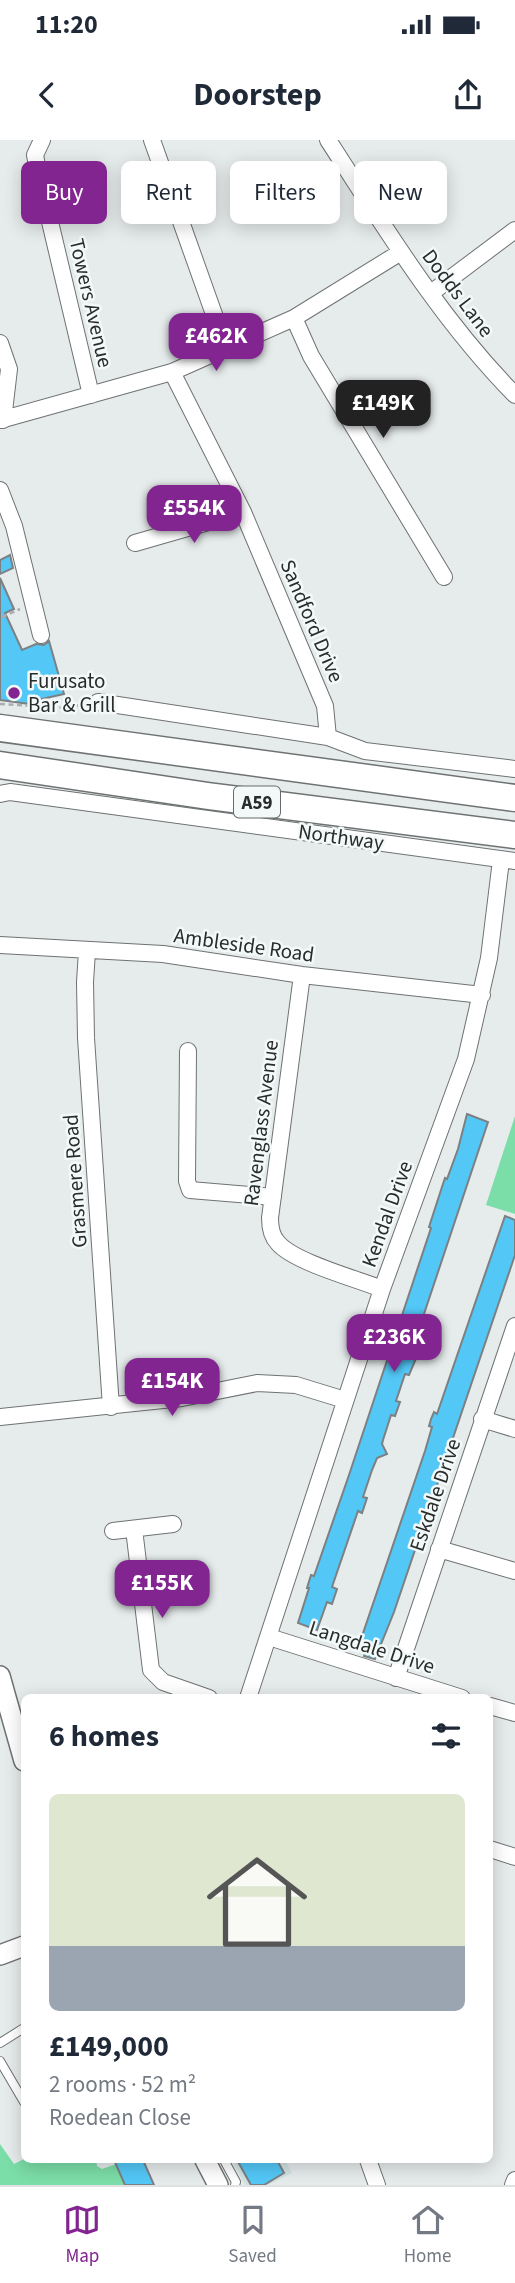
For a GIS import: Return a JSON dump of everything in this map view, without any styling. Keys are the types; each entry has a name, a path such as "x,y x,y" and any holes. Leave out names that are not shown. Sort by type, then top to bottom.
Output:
{"highway":[{"name":"A59","path":"0,728 514,798"},
{"name":"Northway","path":"0,765 208,796 515,835"}],"street":[{"name":"Towers Avenue","path":"42,140 35,155 38,171 91,395"},
{"path":"152,140 226,348"},
{"name":"Dodds Lane","path":"328,140 431,293 490,370 515,395"},
{"path":"431,293 515,230"},
{"path":"0,343 9,369 1,420 172,372 294,318 401,252"},
{"path":"294,318 311,356 444,577"},
{"name":"Sandford Drive","path":"172,372 243,512 325,706 328,737"},
{"path":"0,490 14,526 41,635"},
{"path":"135,543 243,512"},
{"path":"98,702 328,737 365,751 515,769"},
{"name":"Northway","path":"0,794 10,792 508,860"},
{"name":"Kendal Drive","path":"249,1694 382,1289 466,1059 482,995 508,860"},
{"name":"Ambleside Road","path":"0,945 163,954 302,975 482,995"},
{"name":"Grasmere Road","path":"87,951 86,1038 111,1407"},
{"name":"Ravenglass Avenue","path":"302,975 273,1197 271,1231 281,1247 296,1256 382,1289"},
{"path":"188,1051 187,1181 190,1190 273,1197"},
{"name":"Eskdale Drive","path":"396,1678 515,1326"},
{"path":"0,1417 182,1398 264,1383 296,1385 345,1400"},
{"path":"482,1419 515,1429"},
{"path":"113,1531 173,1524"},
{"path":"134,1529 151,1670 155,1677 163,1682 198,1694"},
{"path":"439,1549 515,1571"},
{"name":"Langdale Drive","path":"270,1637 450,1694"},
{"path":"0,1676 21,1750"},
{"path":"493,1707 515,1713"},
{"path":"493,1851 515,1857"},
{"path":"0,1955 21,1947"},
{"path":"207,2163 218,2185"},
{"path":"369,2163 377,2185"},
{"path":"513,2185 515,2180"}],"lane":[{"path":"0,2043 21,2030"},
{"path":"0,2061 21,2097"},
{"path":"226,2163 235,2185"}],"path":[{"path":"0,704 67,708 98,702"}],"shaded area":[{"path":"234,2163 287,2163 292,2173 268,2185 245,2185"}],"green space":[{"path":"515,1116 515,1214 486,1205"},
{"path":"0,2144 14,2164 21,2160 21,2163 96,2163 102,2169 128,2163 130,2185 0,2185"}],"building":[{"path":"10,555 13,568 0,574 0,560"},
{"path":"0,578 14,609 5,613 22,650 36,644 44,645 49,641 64,694 37,700 37,705 0,700"},
{"path":"467,1114 488,1122 422,1320 429,1323 423,1342 409,1375 405,1374 396,1401 400,1402 395,1416 391,1415 383,1440 387,1454 377,1458 372,1470 363,1497 367,1498 362,1513 358,1511 332,1587 337,1589 332,1604 327,1602 317,1630 298,1623 307,1588 311,1575 314,1576 349,1475 445,1178 447,1179 458,1149"},
{"path":"505,1216 515,1220 515,1255 394,1612 375,1659 364,1656 368,1644 360,1642 425,1451 432,1427 429,1426 431,1419 434,1412 437,1414"},
{"path":"115,2163 144,2163 154,2185 125,2185"},
{"path":"239,2163 279,2163 284,2173 264,2185 251,2185"}],"place":[{"name":"Furusato Bar & Grill","path":"14,693"}]}
